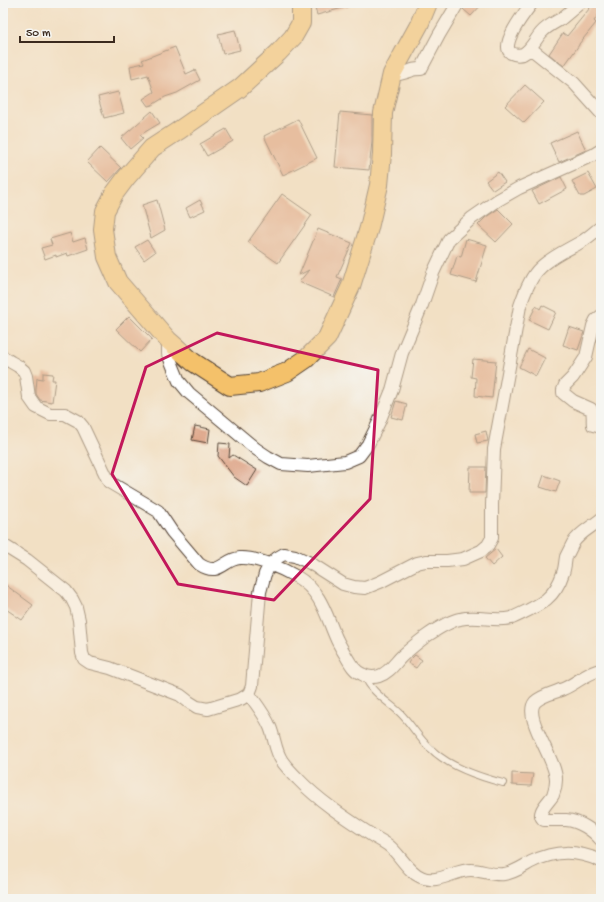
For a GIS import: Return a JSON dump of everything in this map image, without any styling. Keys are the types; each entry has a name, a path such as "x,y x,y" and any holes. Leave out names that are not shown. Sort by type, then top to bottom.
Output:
{"main road":[{"path":"302,3 301,23 293,37 278,53 240,88 152,148 114,194 105,211 102,229 107,256 118,282 168,340 193,362 230,386 259,384 287,372 306,359 327,338 351,286 369,228 379,185 382,154 383,113 392,74 419,25 428,3"}],"street":[{"path":"392,74 406,73 410,70 421,69 458,3"},
{"path":"532,3 508,40 507,45 509,51 514,54 518,55 525,52 530,48 542,32 580,3"},
{"path":"530,48 574,82 601,113"},
{"path":"168,340 168,354 179,381 189,393 256,449 268,457 281,464 308,466 345,462 359,456 368,444 379,422 392,390 402,353 422,305 433,273 449,239 472,218 498,200 519,188 601,150"},
{"path":"3,545 27,560 66,591 72,599 76,607 79,620 81,648 84,659 90,663 110,668 180,695 197,707 208,709 241,699 249,694 252,686 260,592 265,574 270,564 277,558 284,554 294,556 310,563 343,584 365,588 417,563 426,561 463,559 481,551 488,545 492,538 494,449 522,298 529,283 539,268 601,227"},
{"path":"601,316 596,320 593,326 586,357 563,390 563,393 573,401 591,409 593,414 593,424 601,427"},
{"path":"3,357 24,371 29,397 36,407 50,414 65,414 78,421 85,431 109,482 158,512 172,532 203,567 213,570 233,560 248,558 279,567 297,577 310,587 323,604 338,641 353,667 365,676 378,676 385,673 402,656 427,636 447,624 460,619 512,618 544,602 555,591 564,570 566,557 574,543 585,530 594,525 601,518"},
{"path":"601,670 590,674 564,689 543,696 535,702 532,713 533,720 552,761 556,774 555,787 552,796 542,811 540,816 541,818 544,820 567,820 575,822 589,829 601,840"},
{"path":"249,694 270,725 274,735 278,755 293,774 310,791 330,807 389,846 411,870 420,877 432,879 471,870 502,875 512,873 534,861 558,853 581,854 601,861"}],"lane":[{"path":"365,676 369,685 403,716 432,750 446,760 465,770 503,783"}],"highlighted area":[{"path":"217,333 378,370 370,499 274,600 178,584 112,474 146,367"}],"building":[{"path":"314,3 350,3 350,6 317,15"},
{"path":"465,3 483,3 471,16 463,9"},
{"path":"594,3 601,3 601,11 594,21 596,23 564,66 549,54 563,33 567,36"},
{"path":"235,30 240,50 223,54 218,34"},
{"path":"175,47 186,74 195,70 200,80 177,93 165,97 148,106 143,99 154,92 148,75 132,79 130,66 144,63 142,60"},
{"path":"525,85 544,102 524,123 505,106"},
{"path":"118,92 124,113 104,118 98,97"},
{"path":"152,111 160,123 140,135 143,138 130,149 121,138"},
{"path":"340,112 372,115 372,141 369,170 335,167"},
{"path":"298,119 317,158 283,175 264,136"},
{"path":"226,129 233,141 207,156 200,144"},
{"path":"577,131 586,150 559,162 550,143"},
{"path":"100,148 121,168 108,182 87,162"},
{"path":"498,172 505,182 493,190 486,181"},
{"path":"588,173 597,189 584,196 580,196 572,181"},
{"path":"561,177 567,189 539,204 532,191"},
{"path":"282,194 312,215 278,263 248,242"},
{"path":"157,200 165,230 151,238 142,205"},
{"path":"200,200 205,210 190,217 186,208"},
{"path":"498,209 513,224 496,242 478,225 486,217"},
{"path":"318,229 352,243 337,277 342,279 334,297 299,282 309,270 299,275"},
{"path":"70,233 73,242 85,238 88,249 68,256 67,253 45,259 41,248 52,245 50,239"},
{"path":"466,239 487,245 476,282 451,275 457,256 461,257"},
{"path":"147,240 155,252 144,260 135,247"},
{"path":"542,305 556,312 548,329 529,320 536,306 540,309"},
{"path":"129,316 152,339 140,352 116,329"},
{"path":"569,327 584,332 578,350 563,345"},
{"path":"528,349 545,358 536,376 519,367"},
{"path":"473,359 496,361 492,398 475,396 476,378 471,377"},
{"path":"43,373 53,374 52,380 55,380 52,402 40,400 36,394 37,378 43,379"},
{"path":"396,401 407,404 403,420 391,417"},
{"path":"195,426 210,429 208,443 192,440"},
{"path":"486,431 488,441 477,443 475,434"},
{"path":"219,443 230,444 229,458 233,455 257,470 247,486 234,477 218,456"},
{"path":"470,467 486,467 485,493 469,493"},
{"path":"544,475 560,481 556,492 540,487"},
{"path":"496,549 502,557 492,566 485,558"},
{"path":"3,583 33,605 22,620 3,607"},
{"path":"415,655 422,660 416,668 408,663"},
{"path":"512,773 533,774 531,786 512,785"}]}
